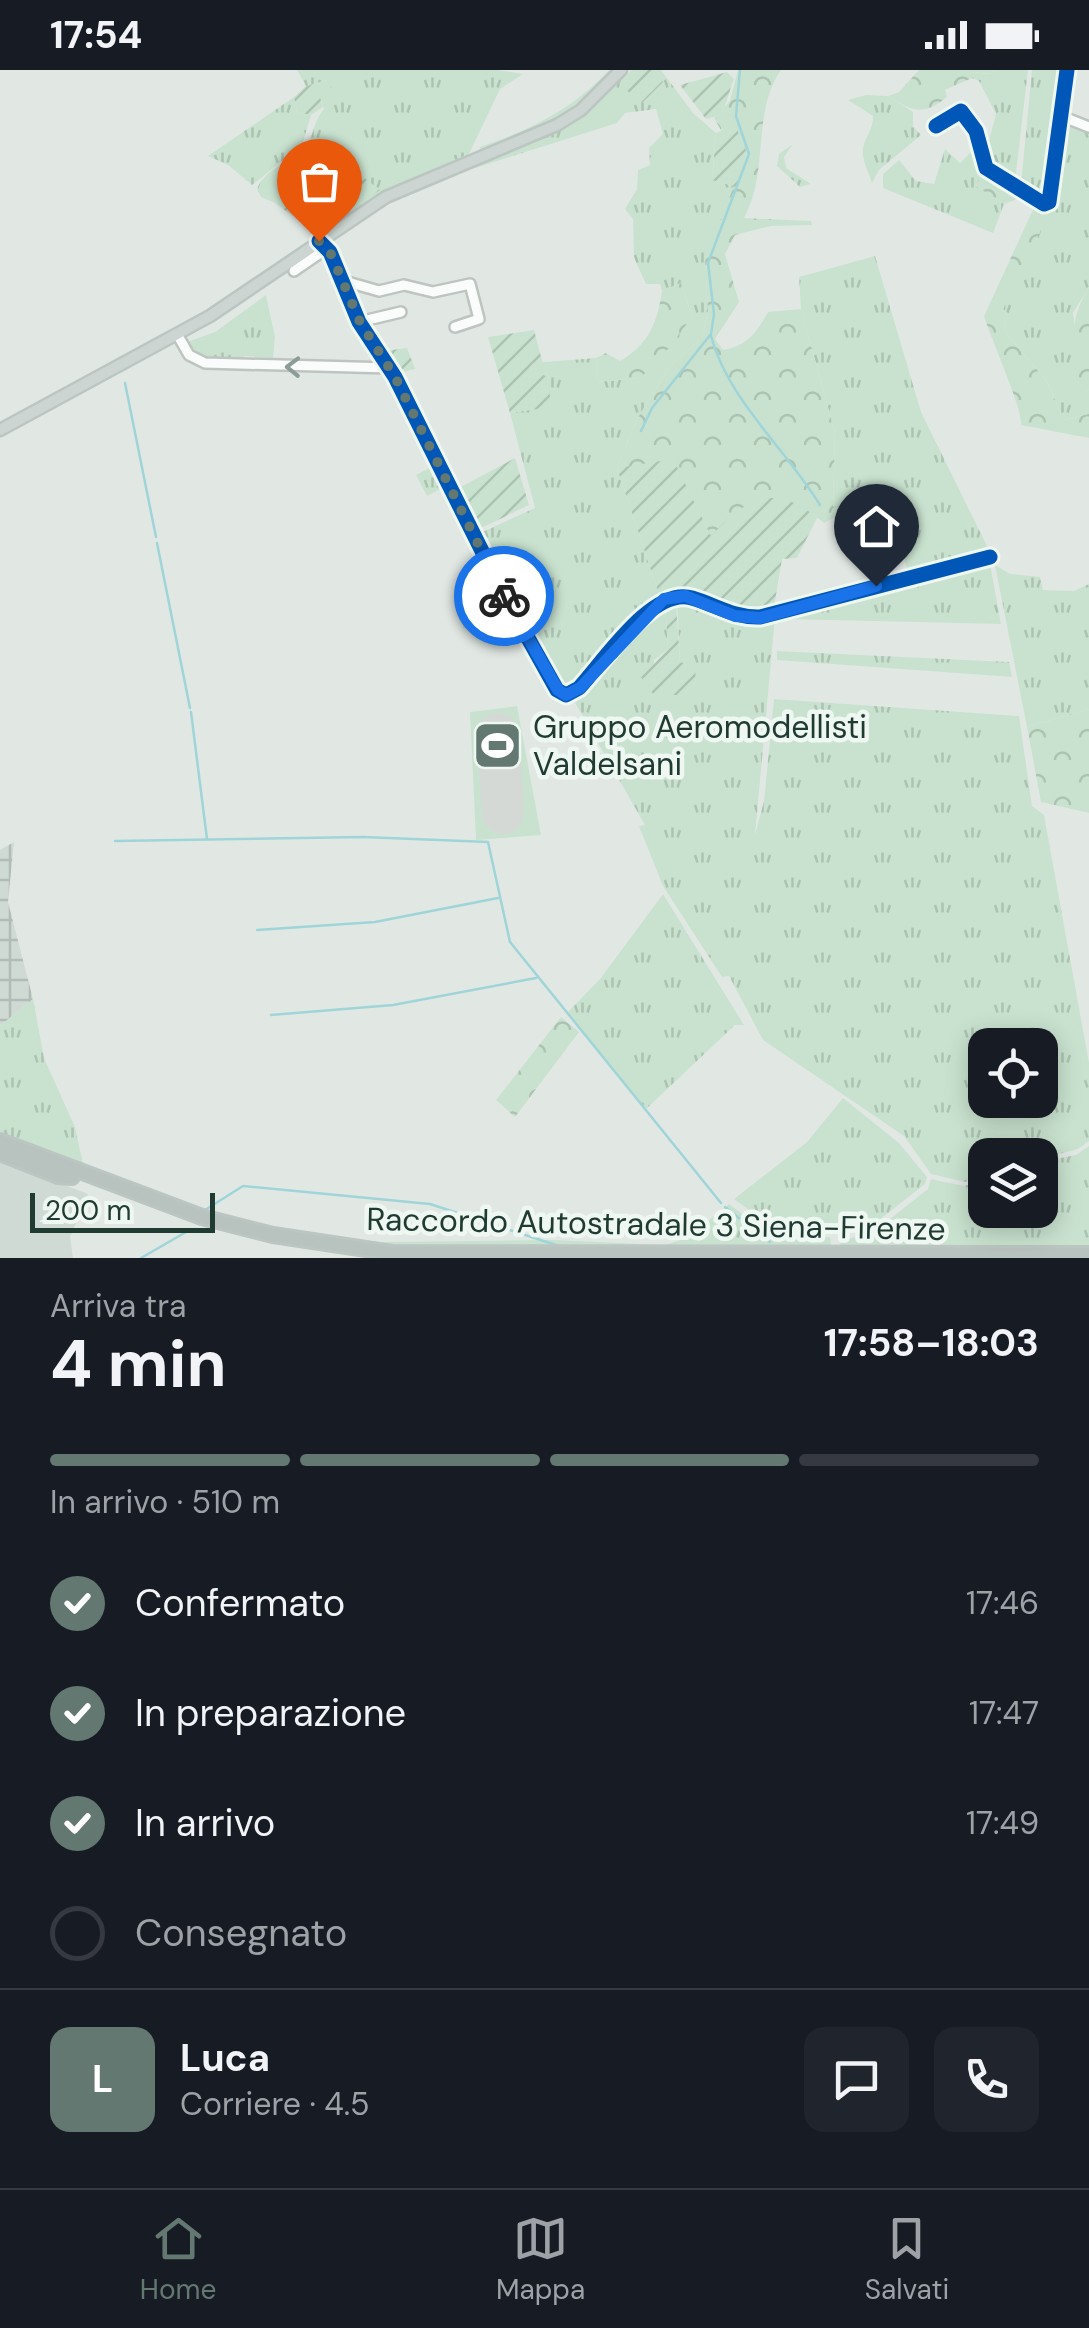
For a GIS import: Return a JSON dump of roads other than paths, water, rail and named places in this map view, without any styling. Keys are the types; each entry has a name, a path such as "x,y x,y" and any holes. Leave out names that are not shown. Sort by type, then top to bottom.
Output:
{"highway":[{"name":"Raccordo Autostradale 3 Siena-Firenze","path":"0,1138 166,1209"},
{"name":"Raccordo Autostradale 3 Siena-Firenze","path":"0,1151 58,1176 72,1177 242,1231 376,1258"},
{"name":"Raccordo Autostradale 3 Siena-Firenze","path":"242,1231 338,1247 430,1255 1089,1254"}],"main road":[{"path":"0,430 177,334 322,245 407,186 558,125 581,110 621,70"}],"street":[{"path":"936,126 961,111 976,132 986,168 1044,204 1052,196 1067,70"},
{"path":"1061,116 1089,127"},
{"path":"294,271 322,245 344,281 360,322 390,368 504,597 558,690 566,695 580,688 664,599 685,596 735,616 760,618 990,557"},
{"path":"344,281 379,292 404,285 433,292 470,284 480,319 455,327"},
{"path":"360,322 401,312"},
{"path":"177,334 189,355 205,363 390,368"}],"waterway":[{"path":"641,431 652,408 711,334 714,314 708,263 749,154 736,116 740,70"},
{"path":"711,336 730,382 820,505"},
{"path":"125,383 156,537"},
{"path":"157,543 190,708"},
{"path":"191,712 207,839"},
{"path":"115,841 363,837 488,842 510,942 721,1203"},
{"path":"257,930 375,922 498,898"},
{"path":"271,1015 393,1005 536,978"},
{"path":"205,1210 243,1186 430,1204 559,1246"},
{"path":"725,1207 770,1242"},
{"path":"141,1258 186,1232 199,1230"}],"place":[{"name":"Gruppo Aeromodellisti Valdelsani","path":"498,745"}]}
